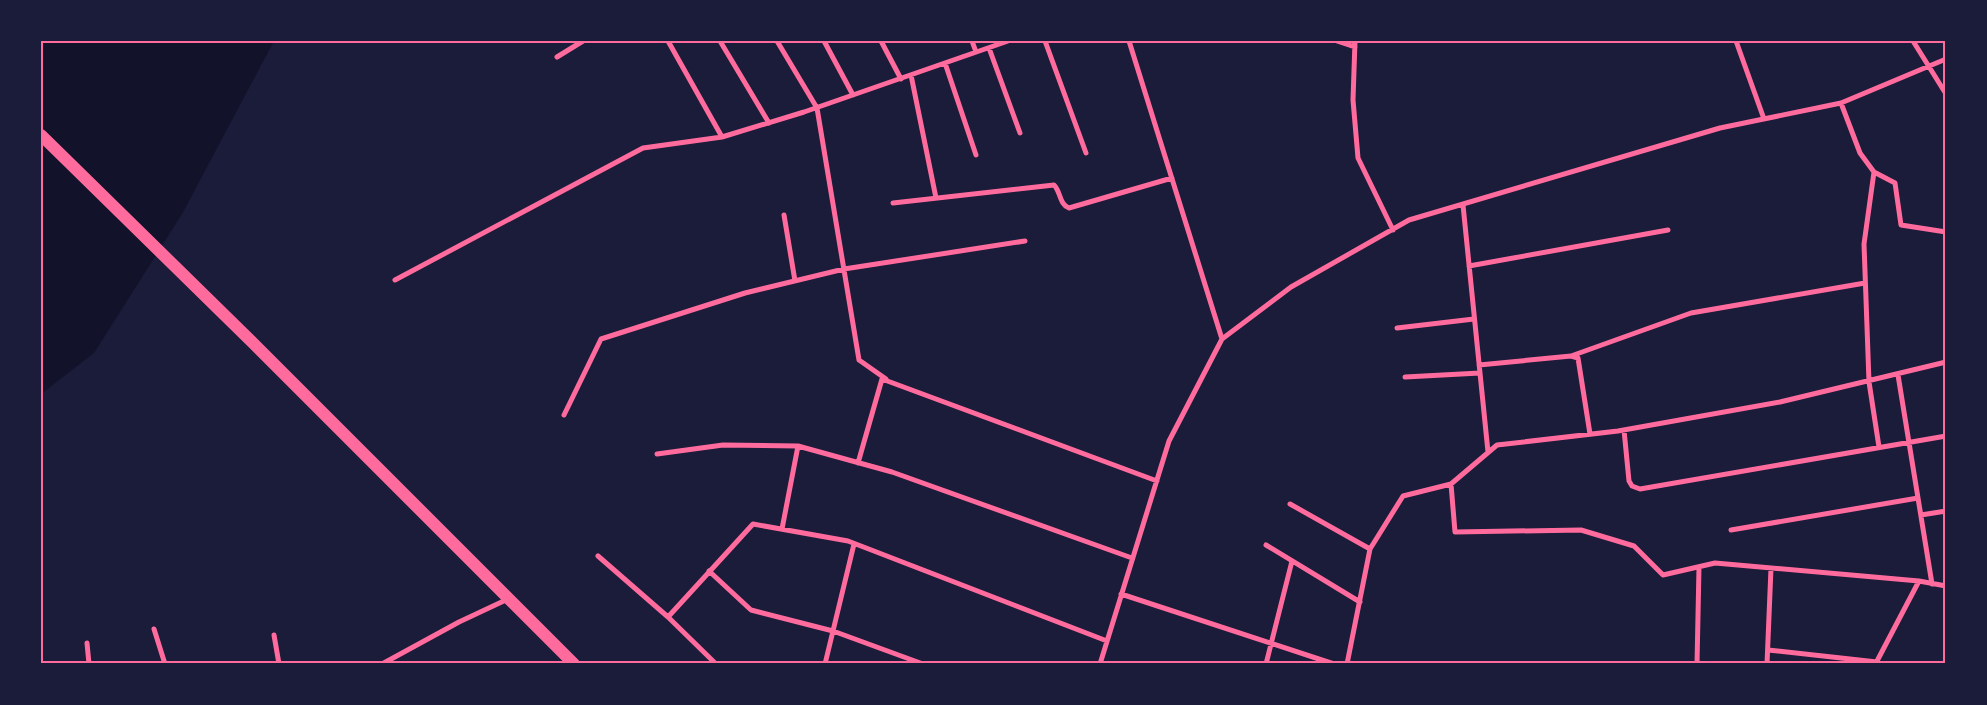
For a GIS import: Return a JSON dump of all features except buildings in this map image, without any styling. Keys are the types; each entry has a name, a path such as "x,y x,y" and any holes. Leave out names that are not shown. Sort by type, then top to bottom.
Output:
{"main road":[{"path":"41,135 253,343 574,664"}],"street":[{"path":"557,57 583,41"},
{"path":"668,41 722,138"},
{"path":"720,41 769,123"},
{"path":"777,41 818,108 859,360 888,381"},
{"path":"824,41 853,95"},
{"path":"881,41 901,79"},
{"path":"972,41 976,52"},
{"path":"395,280 643,148 722,138 818,108 1008,41"},
{"path":"1045,41 1086,154"},
{"path":"1128,41 1222,339"},
{"path":"1337,41 1355,44 1353,100 1358,158 1393,230"},
{"path":"1736,41 1764,118"},
{"path":"1913,41 1946,94"},
{"path":"989,48 1020,132"},
{"path":"1100,664 1169,441 1222,339 1291,287 1409,220 1720,128 1841,102 1946,59"},
{"path":"945,63 976,155"},
{"path":"911,75 936,198"},
{"path":"1841,102 1860,152 1874,172 1895,183 1901,225 1946,232"},
{"path":"1874,172 1864,240 1868,382 1879,447"},
{"path":"893,203 1054,184 1063,204 1070,208 1172,178"},
{"path":"1463,205 1488,452"},
{"path":"784,215 795,281"},
{"path":"1469,266 1668,230"},
{"path":"564,415 601,339 744,293 844,269 1025,241"},
{"path":"1479,365 1571,356 1691,313 1865,283"},
{"path":"1397,328 1474,319"},
{"path":"1571,356 1578,358 1580,362 1590,434"},
{"path":"1347,664 1370,549 1404,496 1451,484 1496,445 1624,430 1780,402 1946,362"},
{"path":"1405,377 1480,373"},
{"path":"1898,375 1932,584"},
{"path":"858,463 882,379 1157,481"},
{"path":"1624,430 1629,481 1636,488 1946,436"},
{"path":"657,454 723,445 798,446 892,472 1132,558"},
{"path":"782,529 798,446"},
{"path":"1451,484 1455,532 1580,530 1634,546 1663,575 1715,563 1919,581 1946,586"},
{"path":"1731,530 1918,498"},
{"path":"1290,504 1370,549"},
{"path":"1920,515 1946,511"},
{"path":"668,617 753,524 854,544 1107,641"},
{"path":"825,664 854,544"},
{"path":"1266,546 1360,602"},
{"path":"598,556 668,617 716,664"},
{"path":"1266,664 1292,561"},
{"path":"1697,664 1699,567"},
{"path":"1767,664 1771,568"},
{"path":"709,572 751,610 833,631 922,664"},
{"path":"1768,650 1876,663 1919,581"},
{"path":"1121,594 1334,664"},
{"path":"382,664 459,622 509,599"},
{"path":"154,629 165,664"},
{"path":"274,635 279,664"},
{"path":"87,643 89,664"}],"shaded area":[{"path":"41,41 274,41 182,214 94,353 41,394"}]}
